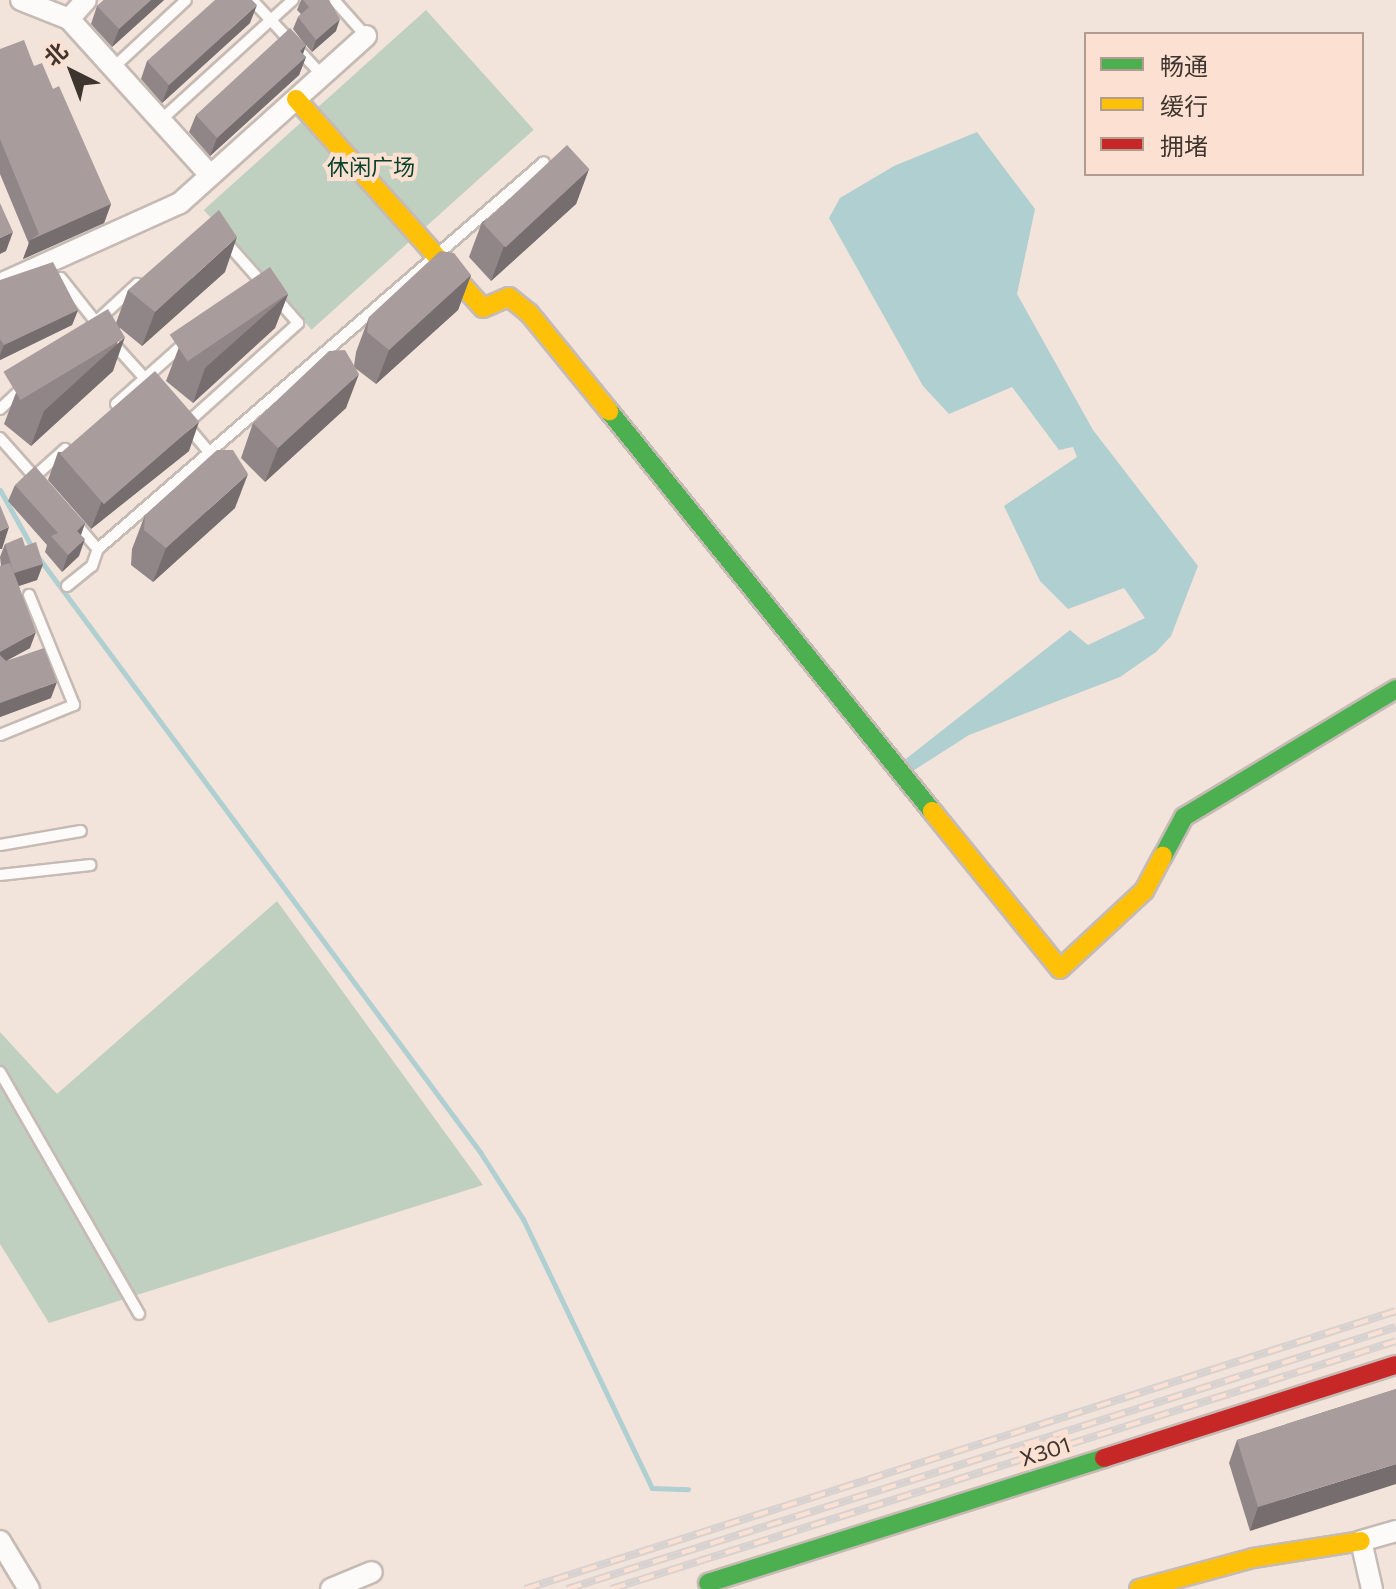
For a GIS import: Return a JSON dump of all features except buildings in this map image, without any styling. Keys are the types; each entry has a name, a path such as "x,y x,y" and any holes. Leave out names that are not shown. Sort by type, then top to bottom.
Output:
{"street":[{"path":"21,0 69,19 210,175"},
{"path":"69,19 86,0"},
{"path":"0,284 54,265 180,203 366,36"},
{"path":"296,99 438,254 483,308 509,297 529,313 1060,969 1144,891 1184,817 1396,689"},
{"name":"X301","path":"699,1586 1396,1365"},
{"path":"1139,1589 1253,1558 1361,1541 1396,1531"},
{"path":"0,1541 29,1589"},
{"path":"1361,1541 1372,1589"},
{"path":"331,1589 372,1572"}],"lane":[{"path":"114,67 186,0"},
{"path":"252,0 322,75"},
{"path":"162,119 293,0"},
{"path":"334,0 366,36"},
{"path":"67,586 92,566 98,549 544,162"},
{"path":"185,424 298,323 213,228"},
{"path":"54,265 95,322 155,390"},
{"path":"84,332 146,276"},
{"path":"246,288 258,278"},
{"path":"100,418 201,328"},
{"path":"0,409 32,380"},
{"path":"175,413 210,453"},
{"path":"0,438 52,497"},
{"path":"34,477 78,438"},
{"path":"62,508 98,549"},
{"path":"0,735 74,705 29,595"},
{"path":"38,653 51,648"},
{"path":"0,845 81,831"},
{"path":"0,875 90,865"},
{"path":"0,1072 139,1314"}],"green space":[{"name":"休闲广场","path":"426,10 534,130 312,330 204,210"},
{"path":"277,901 483,1185 49,1323 0,1244 0,1032 57,1094"}],"water":[{"path":"977,132 1035,209 1017,294 1093,430 1198,566 1171,636 1156,652 1120,677 969,735 908,774 902,762 1070,630 1088,645 1145,618 1124,588 1068,609 1040,581 1004,506 1077,457 1073,447 1059,450 1012,387 949,414 923,386 829,218 840,198 894,166"}],"waterway":[{"path":"0,490 33,549"},
{"path":"38,557 480,1152 523,1219 652,1488 688,1489"}],"railway":[{"path":"525,1589 1396,1311"},
{"path":"567,1589 1396,1327"},
{"path":"611,1589 1396,1341"}],"traffic: fast":[{"path":"609,411 932,811"},
{"path":"1163,856 1184,817 1396,689"},
{"path":"708,1583 1104,1458"}],"traffic: slow":[{"path":"296,99 483,308 509,297 529,313 609,411"},
{"path":"932,811 1060,969 1144,891 1163,856"},
{"path":"1139,1589 1253,1558 1361,1541"}],"traffic: jam":[{"path":"1104,1458 1396,1365"}]}
